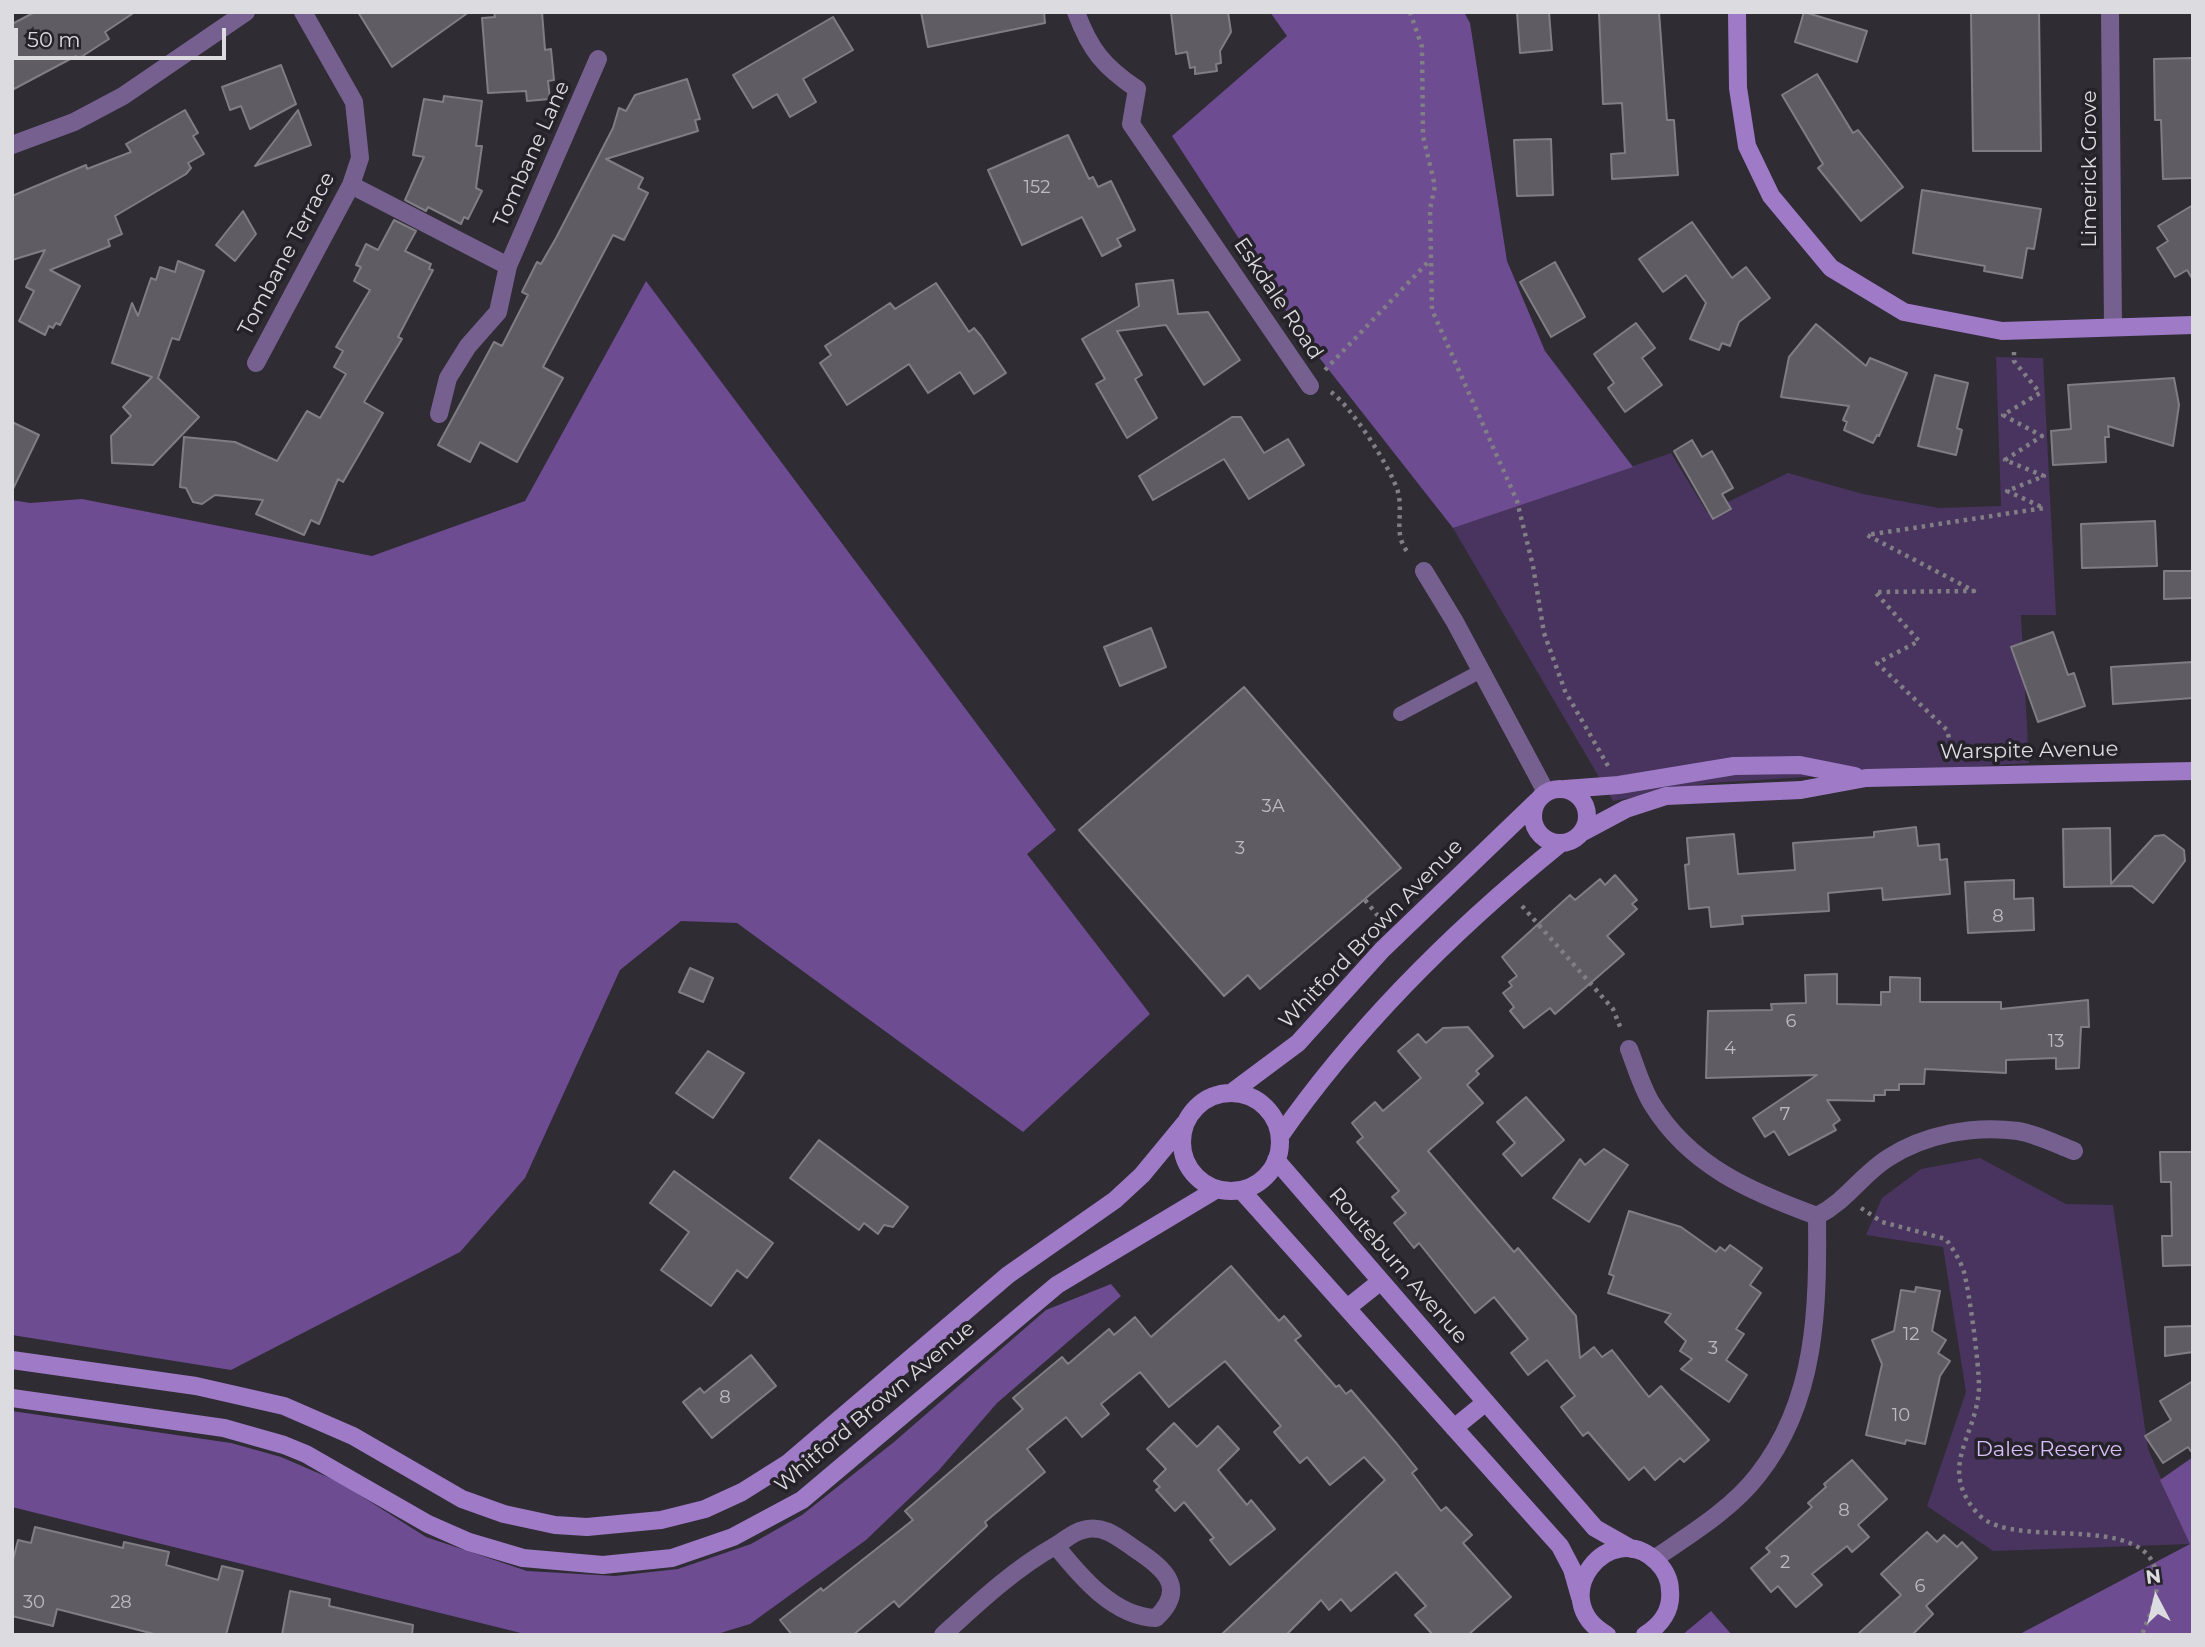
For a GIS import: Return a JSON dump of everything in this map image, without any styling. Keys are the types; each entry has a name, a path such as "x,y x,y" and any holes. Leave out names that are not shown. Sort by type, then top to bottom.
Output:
{"main road":[{"path":"1737,12 1738,88 1747,146 1771,196 1830,268 1904,312 2013,331 2193,325"},
{"name":"Warspite Avenue","path":"1565,789 1619,785 1734,766 1800,765 1866,778"},
{"name":"Warspite Avenue","path":"1581,833 1626,809 1665,796 1801,790 1866,778 2193,771"},
{"path":"1280,1136 1266,1108 1247,1095 1231,1093 1207,1098 1194,1109 1185,1123 1181,1139 1186,1163 1202,1182 1217,1189 1241,1189 1263,1179 1276,1160 1280,1136 1417,970 1509,886 1561,843 1572,840 1581,833 1587,819 1584,804 1574,793 1565,789 1541,796 1532,816 1537,832 1545,839 1561,843"},
{"name":"Whitford Brown Avenue","path":"1231,1093 1298,1043 1381,950 1541,796"},
{"name":"Whitford Brown Avenue","path":"12,1360 196,1386 284,1406 353,1436 462,1499 504,1514 555,1525 587,1527 661,1520 705,1508 742,1492 788,1463 1008,1275 1115,1200 1142,1175 1185,1123"},
{"name":"Routeburn Avenue","path":"1276,1160 1595,1528 1654,1559"},
{"name":"Whitford Brown Avenue","path":"12,1398 224,1428 284,1444 428,1524 469,1542 523,1558 603,1565 672,1558 733,1537 802,1500 1057,1285 1217,1189"},
{"path":"1241,1189 1560,1546 1572,1569 1580,1597 1584,1629 1606,1635"},
{"path":"1347,1308 1381,1281"},
{"path":"1454,1427 1486,1402"},
{"path":"1580,1597 1582,1581 1595,1561 1616,1550 1632,1549"},
{"path":"1645,1635 1662,1621 1670,1600 1668,1577 1654,1559"}],"street":[{"path":"12,145 74,122 122,96 246,12"},
{"name":"Tombane Terrace","path":"256,363 351,185 360,159 354,102 303,12"},
{"name":"Eskdale Road","path":"1076,12 1087,42 1111,71 1137,89 1131,124 1310,386"},
{"name":"Limerick Grove","path":"2110,12 2113,326"},
{"name":"Tombane Lane","path":"439,414 448,378 468,346 498,312 508,267 598,59"},
{"path":"351,185 508,267"},
{"path":"1423,571 1481,671 1541,796"},
{"path":"1629,1049 1650,1102 1672,1134 1697,1158 1755,1193 1817,1216"},
{"path":"1817,1216 1846,1198 1886,1159 1925,1139 1971,1129 2019,1131 2074,1151"},
{"path":"1654,1559 1708,1521 1757,1477 1783,1438 1800,1403 1810,1363 1816,1314 1817,1216"},
{"path":"943,1635 1035,1556 1081,1530 1101,1528 1155,1562 1168,1576 1172,1595 1167,1607 1156,1618 1128,1613 1094,1587 1056,1546"}],"lane":[{"path":"1400,714 1481,671"}],"path":[{"path":"1410,12 1422,47 1423,136 1435,186 1430,209 1432,310 1517,500 1533,566 1544,633 1566,691 1619,785"},
{"path":"1310,386 1430,259"},
{"path":"1955,776 1947,730 1877,663 1919,641 1875,592 1974,591 1867,535 2043,508 2007,491 2043,476 2005,460 2042,436 2003,415 2040,393 2014,361 2013,331"},
{"name":"Eskdale Road","path":"1310,386 1334,393 1392,477 1400,503 1398,538 1423,571"},
{"path":"1518,901 1613,1009 1629,1049"},
{"path":"1846,1198 1882,1222 1946,1239 1964,1272 1979,1388 1976,1408 1958,1463 1968,1498 1978,1514 1996,1527 2012,1531 2086,1534 2137,1546 2147,1555 2154,1570 2155,1584 2155,1597 2142,1635"}],"green space":[{"path":"1996,357 2043,358 2056,615 2021,615 2029,763 1710,783 1613,801 1453,528 1671,453 1707,512 1788,473 1863,494 1939,508 2001,506"},
{"name":"Dales Reserve","path":"1980,1158 2066,1204 2113,1205 2148,1449 2190,1544 1993,1551 1927,1506 1966,1392 1943,1247 1866,1235 1882,1198 1921,1169"}],"shaded area":[{"path":"1270,12 1464,12 1470,23 1507,261 1545,351 1633,467 1453,528 1303,337 1172,136 1287,36"},
{"path":"646,281 1056,830 1027,854 1150,1014 1023,1132 737,923 681,921 620,970 525,1178 460,1252 231,1370 12,1335 12,500 30,503 82,499 372,556 525,501"},
{"path":"1111,1284 1121,1296 997,1403 939,1470 866,1540 750,1624 714,1635 529,1635 12,1507 12,1411 231,1443 281,1457 339,1482 426,1537 527,1571 615,1576 678,1569 751,1544 802,1515 894,1442 1046,1310"},
{"path":"2193,1457 2193,1635 2018,1635 2190,1544 2160,1480"},
{"path":"1711,1611 1732,1635 1682,1635"}],"building":[{"path":"35,12 135,12 105,32 109,39 78,59 76,56 12,90 12,24"},
{"path":"358,12 469,12 392,67"},
{"path":"494,12 542,12 545,50 551,49 554,80 548,81 550,99 527,101 526,91 488,93 482,18 495,17"},
{"path":"921,12 1044,12 1045,23 928,47"},
{"path":"1171,12 1228,12 1231,32 1220,51 1221,63 1216,64 1217,71 1195,74 1195,67 1190,68 1187,52 1176,54"},
{"path":"1517,12 1549,12 1552,50 1520,53"},
{"path":"1599,12 1659,12 1667,120 1674,120 1678,175 1612,179 1611,154 1625,153 1622,103 1603,104"},
{"path":"1804,12 1867,31 1857,62 1795,42"},
{"path":"1971,12 2039,12 2041,151 1973,151"},
{"path":"833,17 853,50 803,79 816,102 790,117 777,94 753,108 733,75"},
{"path":"2193,58 2193,178 2163,179 2161,120 2155,120 2154,59"},
{"path":"281,65 296,104 250,129 241,106 230,110 222,87"},
{"path":"1817,74 1853,133 1858,130 1903,187 1861,221 1818,168 1823,164 1782,95"},
{"path":"687,79 700,119 695,120 698,131 606,159 643,178 638,188 648,193 624,240 613,235 543,367 563,378 517,462 480,442 470,462 438,445 494,342 502,346 528,295 522,292 537,262 541,264 556,238 613,128 619,108 626,111 635,95"},
{"path":"444,96 482,101 476,146 482,146 476,188 482,191 468,219 464,217 461,224 428,207 426,211 405,200 424,157 413,155 424,99 443,102"},
{"path":"185,110 198,133 193,136 204,154 188,163 191,168 186,174 115,216 122,234 108,240 110,246 50,270 80,286 60,325 56,323 53,328 49,326 45,335 19,321 34,291 26,287 45,250 12,260 12,196 86,165 87,169 131,152 126,144"},
{"path":"298,110 311,145 255,166"},
{"path":"1068,135 1089,179 1093,177 1098,187 1111,181 1135,230 1117,239 1121,246 1102,256 1082,217 1022,245 988,170"},
{"path":"1551,139 1553,195 1517,196 1514,140"},
{"path":"1922,190 2041,209 2034,249 2027,248 2022,278 1984,271 1985,266 1913,253"},
{"path":"2193,205 2193,280 2187,270 2175,277 2157,248 2168,241 2158,226"},
{"path":"243,211 256,234 235,261 216,245"},
{"path":"394,220 416,231 405,251 431,264 429,269 433,270 398,337 402,339 364,402 383,413 343,482 338,479 319,524 311,520 304,535 256,514 263,500 215,495 202,504 193,502 186,488 180,487 184,437 235,442 277,461 307,411 320,418 346,374 334,367 343,351 336,347 370,290 354,281 361,267 356,265 366,244 378,250"},
{"path":"1692,222 1732,278 1746,267 1770,298 1739,322 1730,346 1722,343 1719,350 1690,339 1706,303 1686,275 1663,292 1639,259"},
{"path":"178,261 204,271 179,340 172,338 158,378 199,417 153,465 112,463 111,436 131,416 123,407 152,377 112,363 132,303 138,316 151,278 156,280 160,267 175,272"},
{"path":"1555,262 1585,317 1551,337 1520,282"},
{"path":"1173,280 1178,314 1208,312 1240,360 1204,385 1166,325 1117,331 1142,375 1135,379 1157,418 1127,438 1096,384 1105,379 1082,339 1139,306 1136,284"},
{"path":"936,283 969,332 974,328 1006,373 974,394 960,372 928,393 909,364 847,405 820,363 831,355 825,346 890,303 895,309"},
{"path":"1636,323 1655,348 1642,358 1662,385 1625,412 1608,388 1614,383 1594,354"},
{"path":"1816,324 1866,366 1870,358 1907,373 1879,436 1877,435 1873,443 1844,430 1847,422 1843,420 1849,406 1781,397 1789,357"},
{"path":"1935,375 1968,383 1957,428 1962,430 1956,455 1918,446"},
{"path":"2174,378 2179,405 2173,446 2108,426 2109,437 2105,437 2106,462 2053,465 2051,431 2071,429 2068,385"},
{"path":"1232,417 1241,417 1264,453 1288,439 1304,465 1249,499 1224,459 1153,500 1139,476"},
{"path":"12,422 39,435 12,491"},
{"path":"1692,440 1702,457 1712,451 1733,488 1722,494 1731,509 1713,519 1674,451"},
{"path":"2155,521 2157,566 2082,568 2081,524"},
{"path":"2164,571 2193,571 2193,598 2164,599"},
{"path":"1151,628 1166,667 1120,686 1104,647"},
{"path":"2053,632 2068,675 2074,673 2085,706 2038,722 2011,647"},
{"path":"2193,662 2193,698 2113,704 2111,667"},
{"path":"1244,687 1401,868 1260,989 1248,975 1224,996 1079,830"},
{"path":"1916,827 1918,846 1939,844 1940,860 1947,859 1950,894 1883,900 1882,888 1828,893 1829,911 1742,916 1743,924 1711,927 1709,907 1689,909 1685,865 1689,864 1687,838 1734,834 1738,874 1795,870 1793,843 1874,837 1874,832"},
{"path":"2110,828 2111,884 2155,836 2164,835 2184,850 2185,861 2153,903 2132,886 2064,887 2063,829"},
{"path":"1615,875 1637,900 1632,904 1637,909 1607,936 1624,954 1555,1014 1550,1008 1524,1028 1510,1011 1514,1007 1503,993 1512,986 1509,982 1517,976 1502,957 1570,895 1575,900 1600,879 1605,885"},
{"path":"2014,880 2014,899 2033,898 2034,930 1968,933 1965,882"},
{"path":"690,968 713,978 703,1002 679,992"},
{"path":"1837,974 1837,1004 1881,1005 1881,992 1890,992 1890,977 1920,978 1920,1002 2001,1002 2001,1009 2088,1000 2089,1027 2081,1027 2079,1068 2056,1069 2056,1058 2006,1060 2006,1073 1925,1069 1924,1084 1899,1084 1899,1090 1885,1090 1885,1095 1874,1095 1874,1101 1827,1100 1840,1120 1833,1125 1836,1130 1789,1155 1774,1131 1765,1137 1753,1118 1817,1075 1706,1078 1708,1011 1772,1010 1771,1004 1806,1003 1805,975"},
{"path":"1468,1027 1493,1056 1476,1071 1479,1074 1467,1085 1483,1103 1428,1151 1514,1252 1518,1248 1576,1316 1580,1358 1594,1347 1602,1357 1612,1350 1649,1397 1661,1386 1709,1440 1684,1462 1680,1458 1655,1480 1644,1467 1629,1480 1588,1432 1583,1436 1561,1407 1575,1396 1547,1360 1528,1375 1511,1353 1528,1339 1494,1297 1475,1313 1419,1243 1414,1248 1394,1223 1406,1213 1392,1197 1399,1191 1357,1142 1363,1137 1352,1123 1375,1102 1383,1111 1421,1078 1398,1051 1418,1034 1426,1043 1443,1028"},
{"path":"708,1051 744,1073 713,1118 676,1093"},
{"path":"1526,1097 1564,1140 1522,1176 1503,1154 1515,1143 1497,1122"},
{"path":"819,1140 908,1207 893,1227 884,1225 878,1234 864,1223 859,1230 790,1178"},
{"path":"1604,1149 1628,1165 1589,1222 1553,1198 1580,1159 1585,1165"},
{"path":"2160,1152 2193,1152 2193,1265 2163,1266 2162,1236 2172,1236 2171,1182 2161,1182"},
{"path":"674,1171 773,1243 747,1278 737,1270 711,1306 661,1270 689,1232 650,1203"},
{"path":"1629,1211 1681,1227 1716,1252 1720,1247 1725,1251 1730,1245 1762,1268 1750,1285 1761,1293 1736,1329 1744,1334 1726,1360 1747,1375 1729,1402 1681,1369 1692,1359 1680,1351 1686,1341 1665,1322 1671,1314 1608,1293 1614,1276 1609,1274"},
{"path":"1231,1266 1279,1321 1284,1316 1301,1336 1295,1340 1336,1387 1339,1385 1346,1394 1351,1390 1417,1469 1412,1473 1441,1511 1446,1507 1472,1535 1463,1543 1511,1597 1468,1635 1433,1635 1415,1615 1426,1606 1396,1572 1351,1611 1341,1599 1329,1610 1321,1600 1286,1635 1221,1635 1385,1480 1364,1457 1330,1485 1307,1457 1300,1463 1274,1432 1281,1426 1225,1361 1169,1407 1140,1372 1101,1404 1109,1414 1082,1437 1066,1417 1027,1449 1045,1472 985,1522 987,1526 899,1607 894,1601 853,1635 792,1635 780,1620 821,1588 823,1591 913,1520 905,1511 1023,1409 1013,1398 1062,1357 1068,1364 1109,1329 1114,1335 1135,1317 1151,1337"},
{"path":"1916,1287 1940,1291 1932,1331 1946,1340 1938,1353 1950,1361 1940,1376 1925,1444 1906,1440 1905,1444 1866,1435 1882,1364 1872,1340 1894,1331 1901,1290 1915,1292"},
{"path":"2193,1326 2193,1352 2165,1356 2165,1327"},
{"path":"751,1355 776,1386 712,1438 683,1402 700,1388 704,1393"},
{"path":"2193,1381 2193,1454 2188,1447 2163,1463 2145,1436 2171,1420 2160,1401"},
{"path":"1174,1423 1197,1447 1218,1426 1239,1449 1218,1470 1247,1505 1251,1500 1275,1529 1230,1565 1210,1540 1214,1538 1184,1502 1175,1511 1156,1490 1160,1487 1154,1481 1166,1469 1147,1449"},
{"path":"1852,1460 1887,1499 1858,1525 1869,1537 1852,1552 1847,1546 1812,1574 1822,1585 1796,1607 1778,1586 1771,1592 1751,1568 1770,1552 1766,1548 1812,1507 1808,1503 1826,1487 1824,1484"},
{"path":"35,1527 123,1548 124,1542 169,1552 166,1565 218,1580 222,1566 243,1571 226,1635 158,1635 57,1609 53,1626 12,1616 12,1564 18,1540 31,1543"},
{"path":"1927,1532 1937,1542 1944,1535 1957,1547 1962,1542 1977,1558 1926,1606 1933,1614 1912,1635 1857,1635 1901,1595 1881,1574"},
{"path":"290,1591 330,1599 329,1606 413,1625 412,1635 282,1635"}]}
